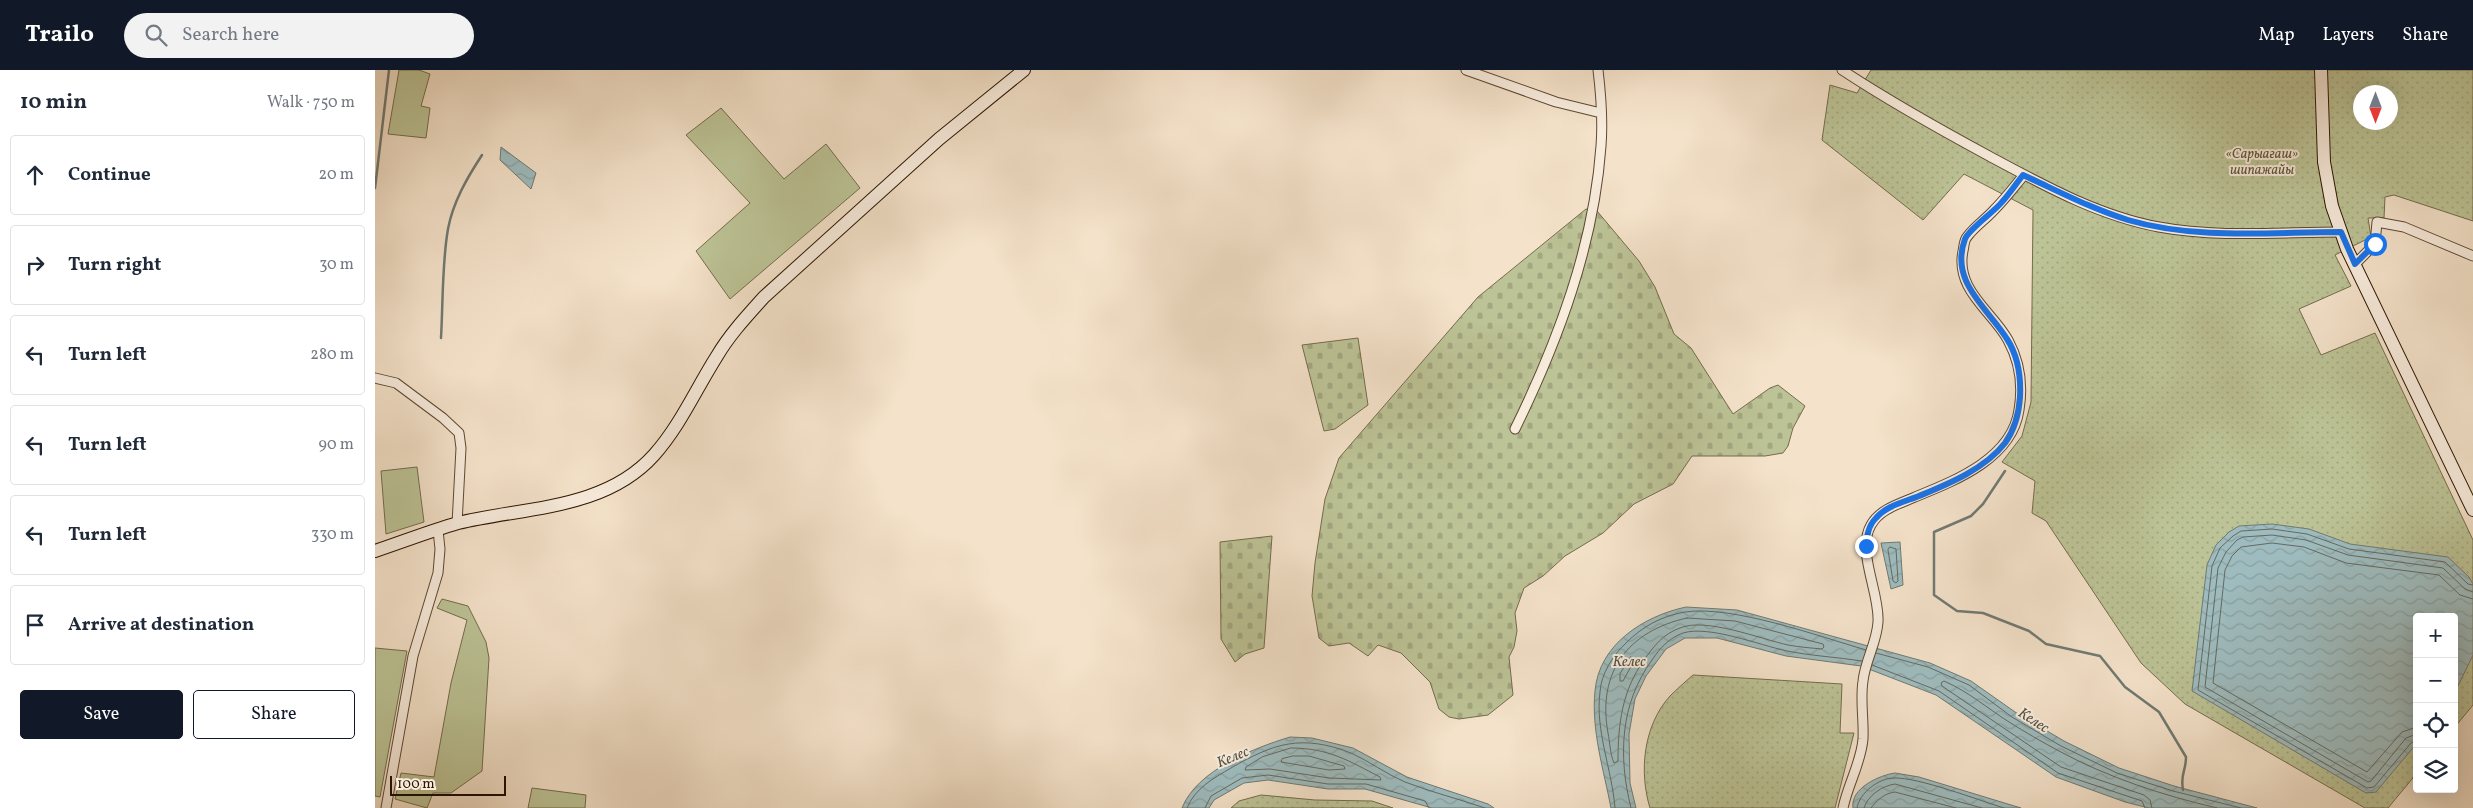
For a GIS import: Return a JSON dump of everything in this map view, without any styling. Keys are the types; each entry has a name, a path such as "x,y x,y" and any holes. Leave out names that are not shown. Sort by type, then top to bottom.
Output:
{"main road":[{"path":"375,551 457,524 571,502 610,487 637,472 668,437 718,354 740,324 764,297 939,139 1024,70"},
{"path":"2321,70 2323,162 2332,206 2355,264 2473,510"}],"street":[{"path":"1466,70 1556,102 1601,113"},
{"path":"1515,429 1545,368 1581,261 1596,194 1601,144 1598,70"},
{"path":"1842,70 1954,137 2023,175 2094,208 2160,227 2213,233 2341,232"},
{"path":"1843,808 1848,786 1858,763 1863,738 1863,682 1872,642 1877,630 1878,613 1866,546 1872,522 1889,508 1943,486 1990,458 2005,443 2019,412 2021,380 2016,358 2007,339 1982,309 1966,282 1962,256 1966,238 2002,202 2023,175"},
{"path":"2355,264 2375,244 2377,222 2404,227 2473,256"},
{"path":"375,378 396,383 443,418 459,433 461,448 457,524"},
{"path":"386,808 413,656 438,573 440,549 438,530"}],"green space":[{"path":"399,70 419,70 430,74 421,106 430,108 426,138 388,134"},
{"name":"«Сарыағаш» шипажайы","path":"1871,70 2473,70 2473,221 2394,195 2385,197 2384,218 2368,218 2371,237 2335,255 2351,286 2299,309 2321,355 2375,333 2473,540 2473,705 2458,723 2458,613 2413,613 2413,778 2388,808 2365,808 2185,704 2141,663 2046,521 2032,513 2035,481 2002,462 2022,436 2031,402 2033,210 1964,174 1923,220 1822,140 1830,85 1857,93"},
{"path":"721,108 784,179 826,144 860,188 730,299 696,251 750,203 686,135"},
{"path":"1586,209 1597,211 1639,261 1655,287 1674,334 1691,348 1733,414 1770,388 1778,385 1805,406 1793,428 1788,446 1783,453 1765,456 1692,456 1673,484 1634,504 1603,533 1565,556 1543,576 1524,588 1515,613 1517,631 1514,647 1509,657 1513,695 1488,715 1459,719 1449,717 1439,709 1430,682 1401,653 1378,645 1368,656 1349,643 1329,646 1319,638 1312,596 1325,499 1339,458 1478,297"},
{"path":"1358,338 1368,405 1335,429 1324,431 1302,345"},
{"path":"417,467 424,522 386,534 381,471"},
{"path":"1272,536 1264,648 1245,654 1235,662 1221,639 1220,542"},
{"path":"442,599 468,606 486,642 489,658 482,771 451,793 433,793 427,808 395,799 401,773 434,777 451,683 467,620 437,608"},
{"path":"375,648 407,651 380,797 375,796"},
{"path":"1693,675 1842,684 1840,733 1854,733 1835,808 1650,808 1644,765 1649,735 1661,708 1670,696"},
{"path":"532,788 586,795 585,808 528,808"},
{"path":"1261,795 1315,800 1372,801 1393,808 1231,808 1239,801"}],"water":[{"path":"501,147 536,173 531,189 500,160"},
{"path":"2272,524 2309,529 2350,544 2448,557 2469,577 2473,584 2473,655 2458,686 2458,613 2413,613 2413,748 2376,792 2366,793 2192,691 2207,565 2216,545 2229,532 2239,526"},
{"path":"1900,542 1903,585 1891,589 1881,543"},
{"name":"Келес","path":"1686,607 1737,610 1930,663 1971,681 2015,712 2064,741 2119,768 2174,786 2257,808 2149,808 2125,802 2056,777 1936,695 1861,666 1786,656 1717,638 1685,638 1666,649 1646,676 1635,699 1629,734 1630,783 1636,808 1611,808 1596,735 1594,706 1598,674 1614,646 1626,635 1655,617"},
{"name":"Келес","path":"1290,737 1312,738 1353,748 1407,777 1488,804 1494,808 1432,808 1365,789 1328,789 1268,780 1244,783 1214,800 1209,808 1182,808 1189,794 1200,782 1228,762 1260,747"},
{"path":"1895,773 1919,777 2021,808 1853,808 1856,794 1867,784 1882,776"}],"waterway":[{"path":"375,188 389,70"},
{"path":"441,338 446,242 450,219 461,190 482,155"},
{"path":"2005,471 1983,504 1971,516 1934,532 1934,595 1957,611 1983,613 2029,631 2046,644 2100,656 2125,687 2159,712 2186,757 2182,780 2183,790"}],"route":[{"path":"1866,546 1872,522 1882,512 1943,486 1967,473 1990,458 2005,443 2014,427 2019,412 2021,380 2016,358 2007,339 1982,309 1966,282 1962,256 1966,238 2002,202 2023,175 2094,208 2129,220 2160,227 2213,233 2341,232 2355,264 2375,244"}]}
